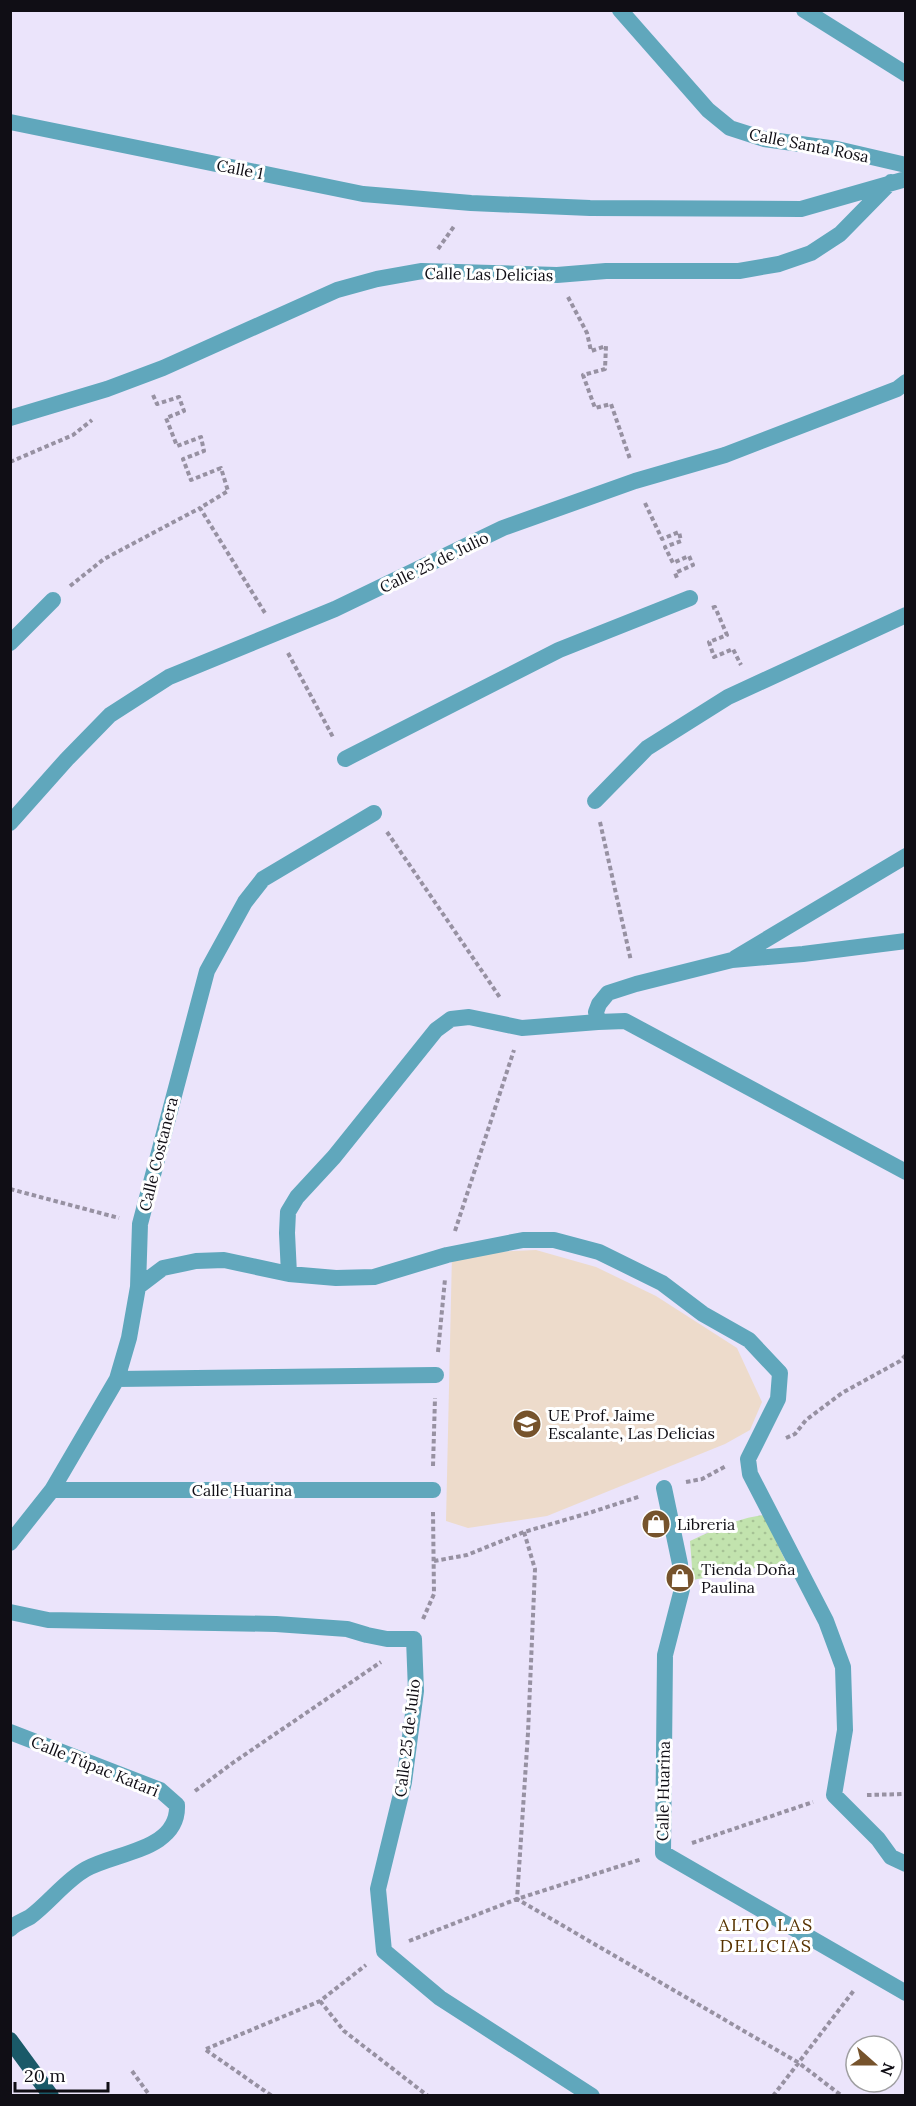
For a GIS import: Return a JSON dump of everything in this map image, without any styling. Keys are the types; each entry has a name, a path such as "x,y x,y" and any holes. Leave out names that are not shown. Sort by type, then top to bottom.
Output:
{"highway":[{"path":"10,2040 51,2096"}],"street":[{"name":"Calle Santa Rosa","path":"620,10 708,110 730,128 764,139 837,149 906,165"},
{"path":"804,10 906,74"},
{"name":"Calle 1","path":"10,122 363,194 471,203 590,208 801,209 898,181"},
{"name":"Calle Las Delicias","path":"10,418 107,389 163,368 337,290 377,279 422,272 556,275 606,271 739,271 779,264 812,253 840,234 898,181"},
{"name":"Calle 25 de Julio","path":"10,823 111,715 168,677 335,609 503,528 635,481 725,455 897,389 906,382"},
{"path":"345,759 559,650 690,598"},
{"path":"10,643 53,600"},
{"path":"595,801 648,748 728,697 906,615"},
{"name":"Calle Costanera","path":"10,1543 52,1490 117,1379 129,1338 138,1287 140,1224 207,971 245,903 263,879 374,813"},
{"path":"732,960 906,856"},
{"path":"598,1022 596,1012 608,993 636,984 732,960 803,954 904,941"},
{"path":"289,1274 288,1212 297,1197 334,1157 436,1030 451,1018 469,1017 522,1028 625,1021 906,1172"},
{"path":"138,1287 163,1268 196,1261 224,1260 289,1274 336,1278 375,1277 447,1255 523,1240 554,1240 598,1252 662,1283 703,1314 749,1340 780,1373 778,1399 748,1459 750,1474 825,1621 843,1667 845,1730 834,1795 878,1839 891,1857 906,1864"},
{"path":"117,1379 436,1375"},
{"name":"Calle Huarina","path":"664,1488 680,1564 682,1589 665,1655 663,1853 906,1994"},
{"name":"Calle Huarina","path":"52,1490 433,1490"},
{"path":"10,1612 48,1620 276,1624 348,1629 367,1635 414,1639"},
{"name":"Calle 25 de Julio","path":"384,1951 378,1888 404,1782 416,1691 414,1639"},
{"name":"Calle Túpac Katari","path":"10,1732 160,1790 177,1805"},
{"path":"12,1926 30,1916 86,1869 147,1845 168,1834 177,1816 177,1805"},
{"path":"384,1951 440,1998 592,2096"}],"path":[{"path":"422,272 471,203"},
{"path":"556,275 587,333 591,351 606,346 605,369 583,375 595,408 611,404 634,468 635,481"},
{"path":"53,600 104,559 228,491 221,468 191,480 183,459 204,451 201,437 177,446 166,418 184,411 179,397 157,404 151,392 169,384 163,368"},
{"path":"10,462 73,435 96,416 107,389"},
{"path":"200,508 277,632 345,759"},
{"path":"595,801 636,984"},
{"path":"177,1805 234,1762 414,1639 434,1594 433,1490 436,1375 447,1255 522,1028 374,813"},
{"path":"10,1189 140,1224"},
{"path":"434,1561 467,1555 524,1532 664,1488 702,1479 720,1468 748,1459 795,1434 807,1420 842,1393 900,1361 906,1355"},
{"path":"517,1899 528,1733 535,1569 524,1532"},
{"path":"272,2096 206,2049 320,2001 384,1951 517,1899 663,1853 834,1795"},
{"path":"517,1899 799,2063 842,2096"},
{"path":"773,2096 868,1972"},
{"path":"320,2001 344,2031 428,2096"},
{"path":"132,2071 150,2096"}],"shaded area":[{"path":"536,1250 596,1267 656,1296 737,1348 762,1402 750,1430 725,1444 547,1516 468,1528 446,1521 452,1254"}],"green space":[{"path":"764,1515 786,1562 693,1580 690,1541 735,1522"}],"place":[{"name":"UE Prof. Jaime Escalante, Las Delicias","path":"527,1424"},
{"name":"Libreria","path":"656,1524"},
{"name":"Tienda Doña Paulina","path":"680,1578"}],"district":[{"name":"ALTO LAS DELICIAS","path":"766,1934"}]}
